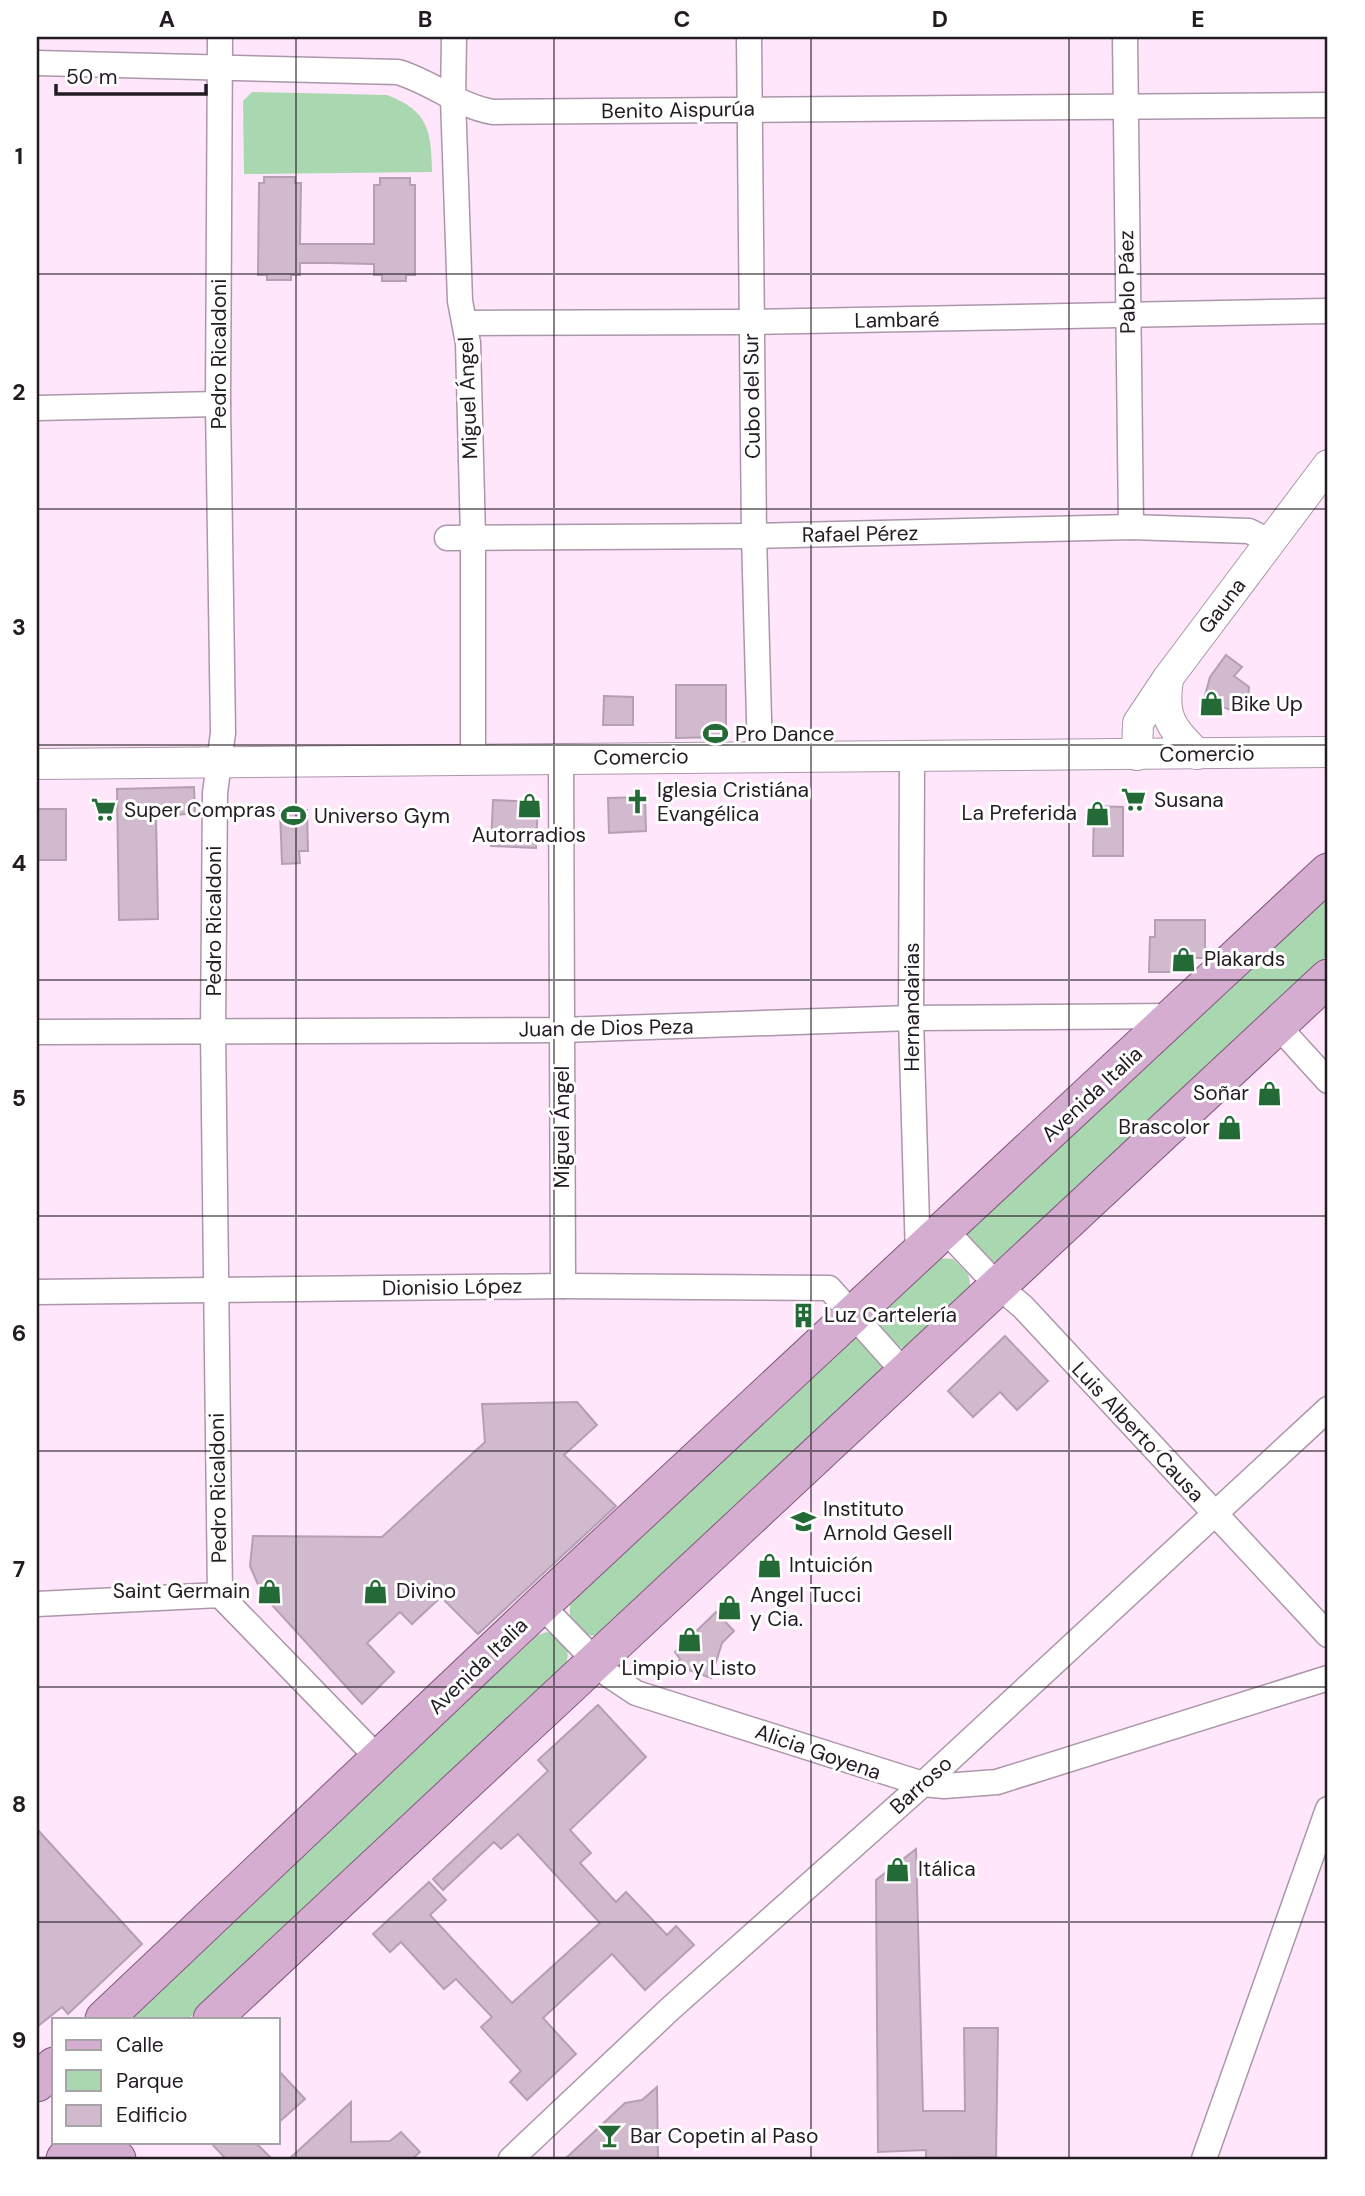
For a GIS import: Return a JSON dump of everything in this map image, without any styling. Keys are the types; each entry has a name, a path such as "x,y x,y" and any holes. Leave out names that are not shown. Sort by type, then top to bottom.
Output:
{"main road":[{"name":"Avenida Italia","path":"105,2018 541,1605 918,1258 1328,872"},
{"path":"213,2018 1328,978"},
{"path":"65,2159 81,2144"},
{"path":"102,2144 117,2159"}],"street":[{"name":"Pedro Ricaldoni","path":"220,37 218,404 223,733 215,793 213,1031 220,1595"},
{"name":"Miguel Ángel","path":"454,37 453,98 460,301 468,343 473,537 473,760"},
{"name":"Cubo del Sur","path":"749,37 754,536 760,755"},
{"name":"Pablo Páez","path":"1125,37 1131,527"},
{"name":"Benito Aispurúa","path":"37,63 398,72 468,106 493,112 1328,106"},
{"name":"Lambaré","path":"465,323 751,323 1328,311"},
{"path":"37,408 218,404"},
{"name":"Gauna","path":"1137,755 1138,723 1168,678 1328,465"},
{"name":"Rafael Pérez","path":"447,538 754,536 1131,527 1249,531 1271,542"},
{"path":"1168,678 1165,701 1169,723 1197,754"},
{"name":"Comercio","path":"37,764 760,755 1328,752"},
{"name":"Hernandarias","path":"912,756 911,1018 918,1258"},
{"name":"Miguel Ángel","path":"561,759 563,1286"},
{"name":"Juan de Dios Peza","path":"37,1032 562,1030 911,1018 1175,1016"},
{"path":"1278,1026 1328,1082"},
{"name":"Luis Alberto Causa","path":"946,1231 997,1285 1023,1307 1328,1635"},
{"name":"Dionisio López","path":"37,1292 563,1286 829,1287 855,1316"},
{"path":"855,1316 904,1372"},
{"name":"Barroso","path":"511,2159 671,2008 923,1784 1328,1409"},
{"path":"37,1604 220,1595 379,1759"},
{"name":"Alicia Goyena","path":"541,1605 617,1681 636,1693 923,1784 944,1786 997,1782 1328,1678"},
{"path":"1204,2159 1328,1809"}],"green space":[{"path":"252,92 387,95 401,101 412,108 425,124 432,172 244,174 243,101"},
{"path":"1328,890 1328,955 1001,1260 990,1263 967,1240 967,1234 973,1225"},
{"path":"940,1258 953,1259 968,1274 971,1287 903,1348 886,1336 876,1318"},
{"path":"860,1338 884,1367 881,1373 598,1636 586,1635 570,1620 570,1604 840,1351 854,1339"},
{"path":"547,1632 564,1643 568,1654 562,1672 189,2018 128,2018 538,1635"}],"building":[{"path":"264,177 295,177 295,183 301,183 300,244 374,244 374,185 380,185 380,178 410,178 410,185 415,185 415,275 406,275 406,281 382,281 382,275 374,275 374,264 300,263 300,275 291,275 291,280 267,280 267,275 258,275 259,183 264,183"},
{"path":"1226,655 1242,667 1234,676 1249,687 1248,698 1241,709 1233,711 1213,703 1201,710 1210,677"},
{"path":"676,685 726,685 726,737 676,738"},
{"path":"604,696 633,697 633,725 603,725"},
{"path":"194,787 195,813 156,817 158,919 119,920 117,789"},
{"path":"645,797 646,831 609,833 608,798"},
{"path":"493,800 538,802 536,848 491,846"},
{"path":"1094,806 1123,807 1123,856 1093,856"},
{"path":"37,809 66,809 66,860 37,860"},
{"path":"307,810 308,851 299,851 300,863 282,864 280,811"},
{"path":"1155,920 1205,920 1205,958 1179,958 1179,972 1149,972 1150,937 1155,937"},
{"path":"1005,1336 1048,1381 1017,1410 1000,1392 973,1417 948,1391"},
{"path":"577,1402 597,1425 564,1455 616,1506 478,1634 441,1597 412,1624 400,1612 367,1643 394,1672 362,1704 262,1594 250,1566 253,1536 382,1537 485,1442 482,1404"},
{"path":"716,1612 734,1631 722,1643 711,1678 677,1666 680,1659 675,1652"},
{"path":"598,1705 646,1757 570,1830 591,1853 580,1863 616,1902 626,1892 667,1935 676,1926 694,1945 645,1990 612,1954 543,2018 576,2054 527,2100 510,2082 521,2071 481,2027 492,2017 456,1979 444,1989 401,1942 390,1952 373,1934 429,1882 446,1900 430,1915 512,2003 600,1923 518,1834 501,1849 494,1842 443,1890 433,1879 548,1771 538,1760"},
{"path":"37,1829 142,1944 68,2014 62,2007 37,2027"},
{"path":"916,1849 923,2111 965,2111 964,2028 998,2028 996,2157 926,2158 926,2150 878,2152 876,1880"},
{"path":"280,2072 305,2099 280,2121"},
{"path":"657,2087 658,2159 565,2159 625,2103 642,2100"},
{"path":"351,2102 351,2142 390,2141 401,2132 420,2152 412,2159 289,2159"},
{"path":"212,2144 257,2144 272,2159 226,2159"}],"place":[{"name":"Bike Up","path":"1211,704"},
{"name":"Pro Dance","path":"715,734"},
{"name":"Susana","path":"1134,800"},
{"name":"Iglesia Cristiána Evangélica","path":"637,802"},
{"name":"Autorradios","path":"529,806"},
{"name":"Super Compras","path":"104,810"},
{"name":"La Preferida","path":"1097,813"},
{"name":"Universo Gym","path":"294,816"},
{"name":"Plakards","path":"1184,959"},
{"name":"Soñar","path":"1269,1093"},
{"name":"Brascolor","path":"1230,1127"},
{"name":"Luz Cartelería","path":"804,1315"},
{"name":"Instituto Arnold Gesell","path":"803,1521"},
{"name":"Intuición","path":"769,1565"},
{"name":"Saint Germain","path":"270,1591"},
{"name":"Divino","path":"376,1591"},
{"name":"Angel Tucci y Cia.","path":"730,1607"},
{"name":"Limpio y Listo","path":"689,1639"},
{"name":"Itálica","path":"898,1869"},
{"name":"Bar Copetin al Paso","path":"610,2136"}]}
